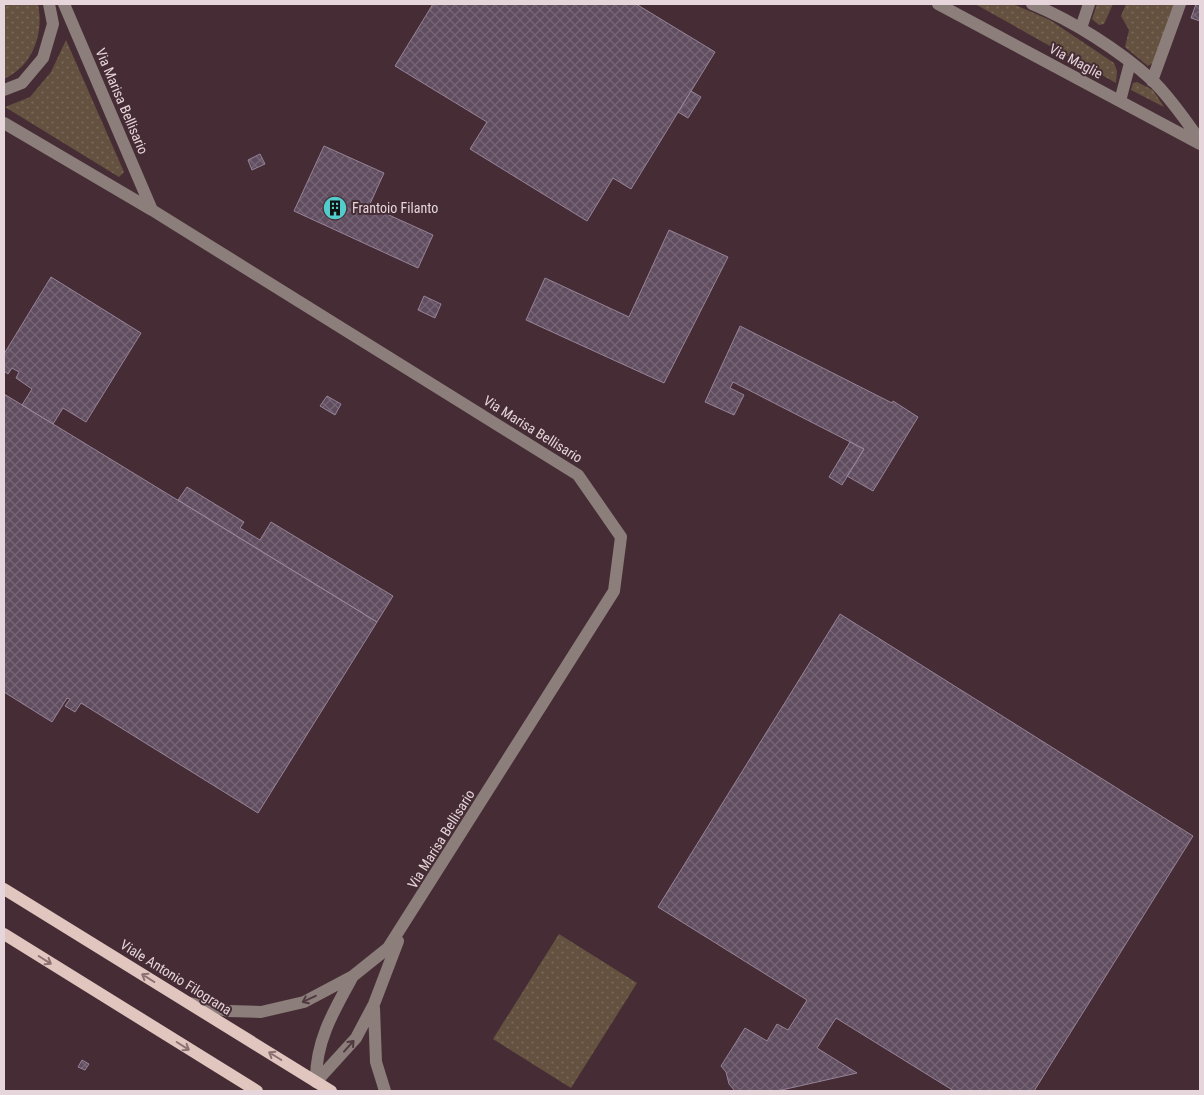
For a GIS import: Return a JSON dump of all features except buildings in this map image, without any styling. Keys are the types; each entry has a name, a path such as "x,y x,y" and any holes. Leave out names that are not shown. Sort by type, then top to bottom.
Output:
{"main road":[{"name":"Viale Antonio Filograna","path":"4,889 189,1003 313,1086 331,1091"},
{"path":"4,934 257,1091"}],"street":[{"path":"4,90 22,83 43,58 53,24 49,4"},
{"name":"Via Marisa Bellisario","path":"64,4 152,210"},
{"name":"Via Maglie","path":"938,4 958,8 1120,101 1200,144"},
{"path":"1032,4 1055,13 1080,28 1130,63 1152,81 1200,140"},
{"path":"1080,28 1089,4"},
{"path":"1152,81 1180,4"},
{"path":"1120,101 1130,63"},
{"name":"Via Marisa Bellisario","path":"4,123 152,210 578,475 621,537 614,591 388,948 353,976 304,1002 261,1012 228,1010 189,1003"},
{"name":"Via Marisa Bellisario","path":"313,1086 356,1038 374,1004 403,927"},
{"name":"Via Marisa Bellisario","path":"313,1086 320,1043 353,976"},
{"name":"Via Marisa Bellisario","path":"374,1004 376,1062 385,1091"}],"shaded area":[{"path":"4,4 38,4 39,27 38,37 29,57 22,66 4,79"},
{"path":"975,4 1013,4 1050,20 1114,63 1117,71 1116,83"},
{"path":"1097,4 1113,4 1104,24 1099,25 1092,19"},
{"path":"1126,4 1174,4 1154,62 1148,66 1125,47 1129,30 1121,16"},
{"path":"66,40 124,172 119,177 5,107 30,97 51,72"},
{"path":"1137,82 1153,90 1164,107 1131,90 1133,83"},
{"path":"559,934 637,983 571,1088 493,1039"}],"place":[{"name":"Frantoio Filanto","path":"335,208"}]}
